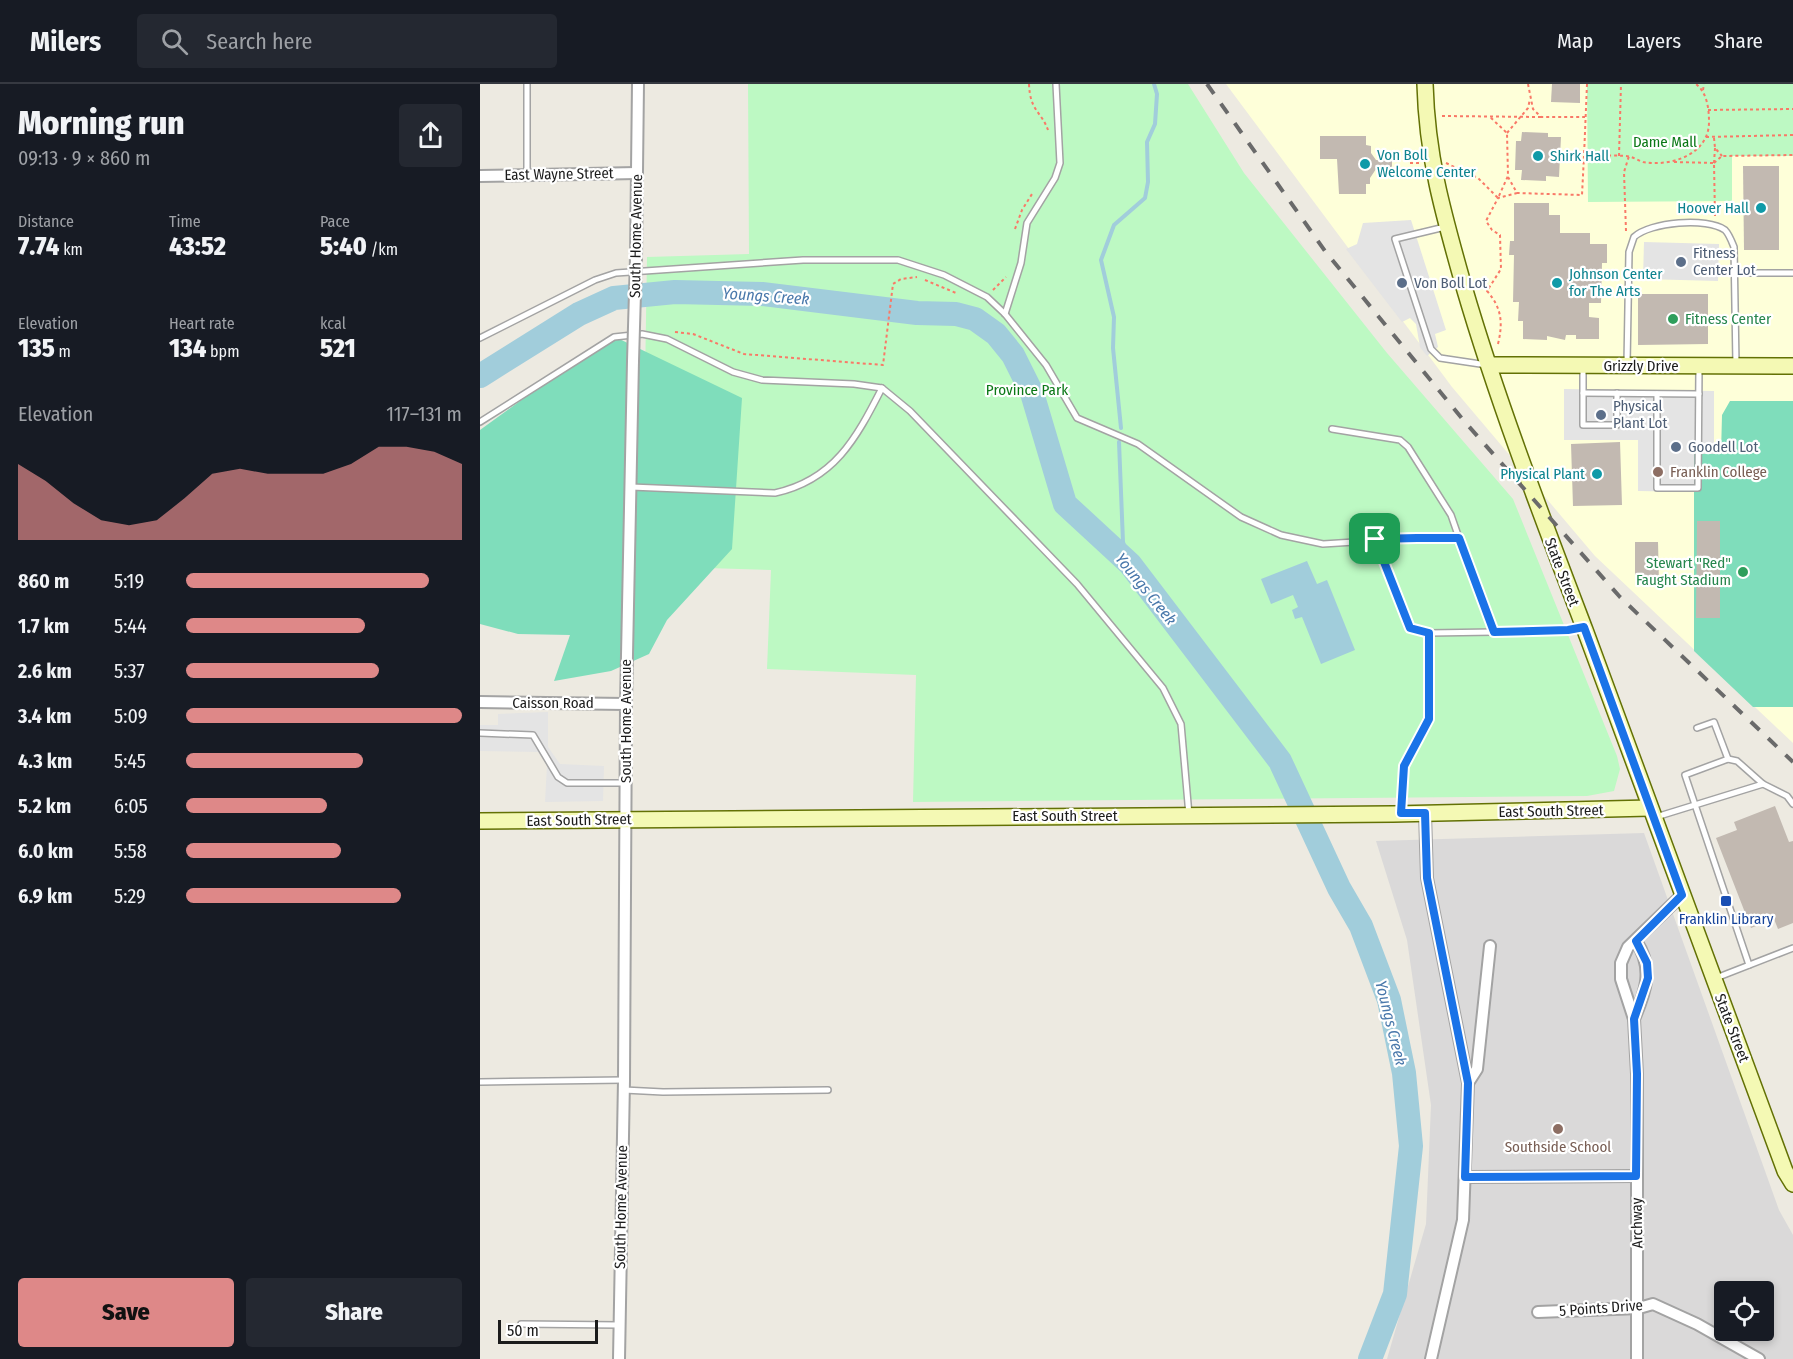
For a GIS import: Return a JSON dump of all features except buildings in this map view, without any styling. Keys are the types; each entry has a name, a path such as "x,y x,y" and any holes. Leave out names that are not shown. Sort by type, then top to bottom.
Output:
{"street":[{"name":"South Home Avenue","path":"619,1359 624,1085 626,704 638,84"},
{"name":"State Street","path":"1425,84 1431,163 1447,227 1489,365 1528,480 1713,979 1785,1171 1793,1184"},
{"name":"East Wayne Street","path":"480,176 637,173"},
{"name":"Grizzly Drive","path":"1489,365 1793,366"},
{"name":"Caisson Road","path":"480,702 626,704"},
{"path":"1425,813 1428,886 1468,1083 1463,1220 1431,1359"},
{"name":"East South Street","path":"480,821 1652,813"},
{"name":"Archway","path":"1638,1358 1637,1074 1634,1019 1621,979 1621,963 1628,947 1682,895"},
{"name":"Archway","path":"1634,1019 1648,978 1647,963 1636,941"},
{"path":"1468,1083 1477,1069 1490,946"},
{"path":"1465,1177 1636,1176"},
{"name":"5 Points Drive","path":"1538,1312 1639,1308 1653,1304 1697,1324 1760,1359"}],"lane":[{"path":"527,84 527,175"},
{"path":"1005,314 1021,263 1027,223 1055,178 1060,163 1056,84"},
{"path":"1627,366 1630,249 1634,237 1649,228 1690,223 1713,225 1727,231 1734,247 1736,366"},
{"path":"1447,227 1395,239 1431,349 1440,358 1489,365"},
{"path":"480,338 595,280 627,272 844,258 898,260 944,275 987,297 1005,314 1046,365 1077,418 1138,444 1241,518 1281,535 1330,544 1375,539 1459,538"},
{"path":"1735,273 1793,273"},
{"path":"480,422 614,338 642,334 667,339 733,372 762,380 854,384 882,388 910,411 1077,584 1163,688 1181,723 1189,815"},
{"path":"1583,366 1583,424 1617,425 1617,393"},
{"path":"1657,394 1657,488 1698,488 1699,366"},
{"path":"631,487 775,493 797,488 822,475 842,454 867,418 882,388"},
{"path":"1583,393 1699,394"},
{"path":"1332,429 1400,440 1408,447 1451,515 1494,632"},
{"path":"1375,539 1410,628 1429,633 1568,630 1584,627"},
{"path":"1397,814 1404,766 1429,719 1429,633"},
{"path":"1698,728 1714,722 1728,759"},
{"path":"480,733 533,735 558,777 567,783 626,783"},
{"path":"1749,964 1685,775 1728,759 1737,761 1763,784 1787,796 1793,804"},
{"path":"1652,813 1695,806 1763,784"},
{"path":"1713,979 1793,948"},
{"path":"480,1082 624,1085 663,1092 828,1090"},
{"path":"521,1324 619,1325"}],"path":[{"path":"1029,84 1030,96 1036,113 1047,126 1049,135"},
{"path":"1528,84 1533,109 1541,117"},
{"path":"1498,198 1517,193 1582,195 1587,84"},
{"path":"1619,156 1621,84"},
{"path":"1696,84 1703,90"},
{"path":"1671,162 1700,148 1706,137 1709,125 1704,84"},
{"path":"1497,349 1502,316 1496,302 1487,291 1500,269 1500,235 1492,230 1486,221 1508,176 1507,133 1528,108 1530,96"},
{"path":"1708,110 1793,109"},
{"path":"1427,116 1586,117"},
{"path":"1490,117 1507,133"},
{"path":"1706,137 1793,135"},
{"path":"1714,136 1715,218"},
{"path":"1715,148 1722,156"},
{"path":"1584,156 1629,156 1643,162 1714,163 1722,156 1793,155"},
{"path":"1629,156 1624,172 1626,233 1630,249"},
{"path":"1410,163 1450,163 1478,178 1498,198"},
{"path":"1508,176 1517,193"},
{"path":"1015,235 1016,224 1022,210 1038,186"},
{"path":"987,297 1009,274"},
{"path":"887,333 893,284 901,279 918,277 958,294"}],"shaded area":[{"name":"Franklin College","path":"1226,84 1793,84 1793,743 1595,556 1452,387"},
{"name":"Von Boll Lot","path":"1411,220 1446,330 1435,334 1438,347 1427,356 1420,347 1416,324 1410,318 1402,322 1346,249 1357,244 1363,223"},
{"name":"Fitness Center Lot","path":"1644,242 1719,244 1718,281 1643,279"},
{"name":"Goodell Lot","path":"1564,389 1714,391 1714,454 1694,454 1694,492 1638,491 1638,440 1564,440"},
{"path":"548,712 548,747 560,764 604,766 603,801 545,802 547,765 538,752 480,751 480,725 498,725 498,714"},
{"path":"1644,833 1779,1210 1793,1235 1793,1359 1387,1359 1426,1224 1431,1105 1407,940 1376,841"}],"green space":[{"name":"Province Park","path":"748,84 1188,84 1244,173 1387,353 1513,499 1617,756 1620,769 1614,791 1587,796 913,802 916,675 767,669 771,570 642,566 647,257 749,254"},
{"name":"Dame Mall","path":"1587,84 1793,84 1793,156 1732,156 1732,201 1588,202"},
{"path":"611,335 742,398 732,549 667,620 649,654 611,671 554,681 570,635 518,634 480,624 480,430"},
{"name":"Stewart \"Red\" Faught Stadium","path":"1730,401 1793,401 1793,707 1753,707 1694,651 1694,454 1721,454 1722,415"}],"water":[{"path":"1307,561 1317,584 1327,580 1355,650 1321,664 1302,617 1295,619 1292,610 1298,607 1293,595 1271,604 1261,579"}],"waterway":[{"path":"1121,428 1113,348 1114,317 1101,260 1114,225 1145,198 1148,182 1147,142 1155,124 1157,94 1154,84"},
{"name":"Youngs Creek","path":"480,376 579,314 614,298 675,292 762,294 917,313 956,314 975,319 996,334 1013,355 1032,393 1065,504 1130,564 1280,761 1339,888 1361,926 1389,1000 1404,1073 1411,1146 1395,1294 1370,1359"},
{"path":"1119,442 1123,542 1130,564"}],"railway":[{"path":"1207,84 1325,251 1464,421 1620,597 1793,762"}],"place":[{"name":"Shirk Hall","path":"1538,156"},
{"name":"Von Boll Welcome Center","path":"1365,164"},
{"name":"Hoover Hall","path":"1761,208"},
{"name":"Fitness Center Lot","path":"1681,262"},
{"name":"Von Boll Lot","path":"1402,283"},
{"name":"Johnson Center for The Arts","path":"1557,283"},
{"name":"Fitness Center","path":"1673,319"},
{"name":"Physical Plant Lot","path":"1601,415"},
{"name":"Goodell Lot","path":"1676,447"},
{"name":"Franklin College","path":"1658,472"},
{"name":"Physical Plant","path":"1597,474"},
{"name":"Stewart \"Red\" Faught Stadium","path":"1743,572"},
{"name":"Franklin Library","path":"1726,901"},
{"name":"Southside School","path":"1558,1129"}],"route":[{"path":"1459,538 1494,632 1568,630 1584,627 1682,895 1636,941 1644,952 1648,978 1634,1019 1637,1074 1636,1176 1465,1177 1468,1083 1453,1000 1429,894 1425,813 1401,813 1404,766 1427,727 1429,719 1429,633 1416,632 1410,628 1375,539 1459,538"}]}
